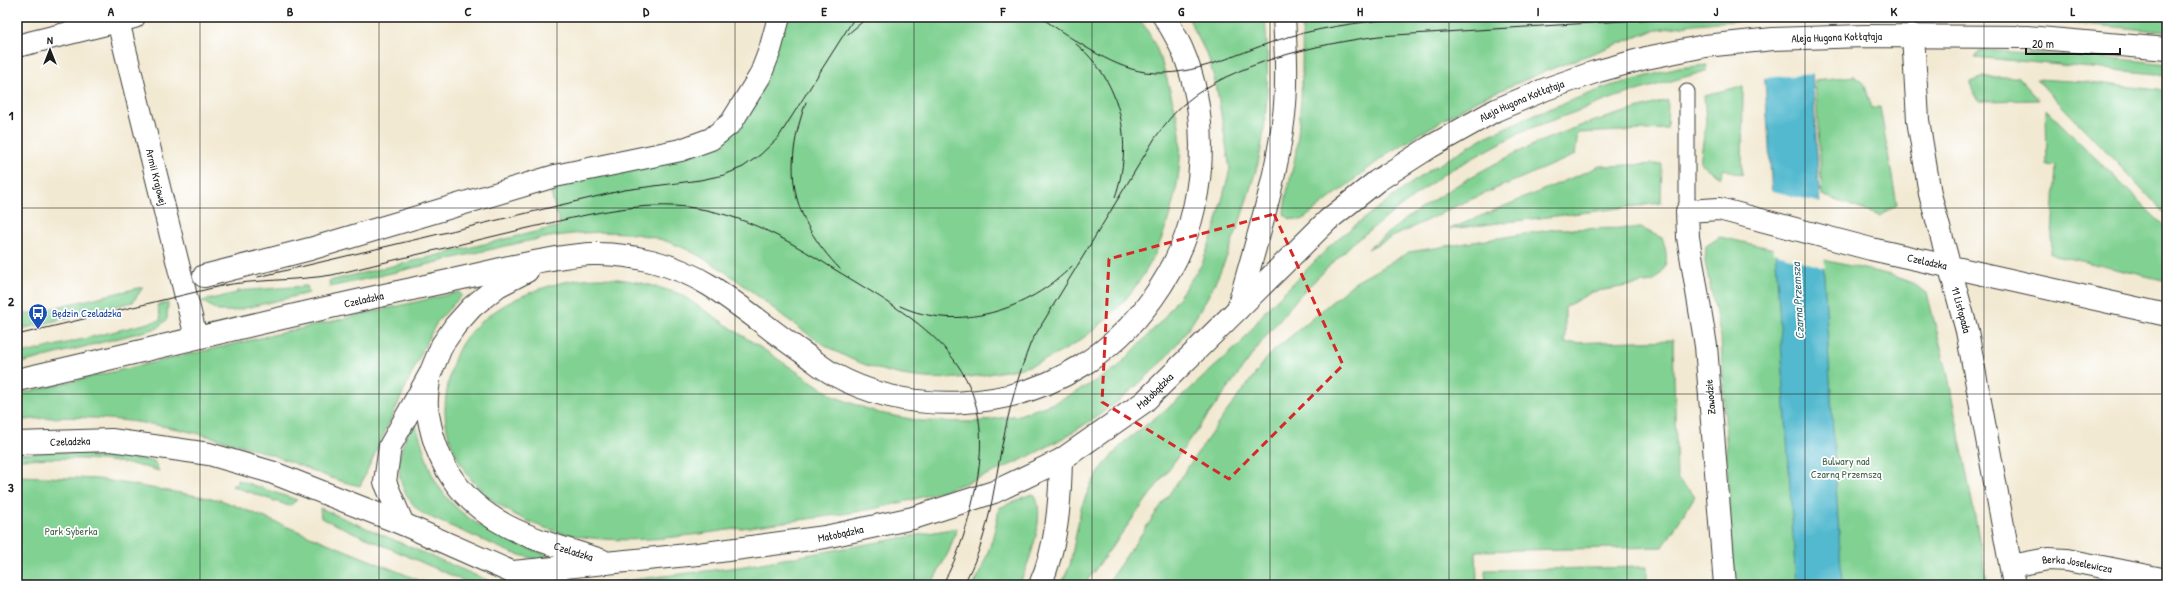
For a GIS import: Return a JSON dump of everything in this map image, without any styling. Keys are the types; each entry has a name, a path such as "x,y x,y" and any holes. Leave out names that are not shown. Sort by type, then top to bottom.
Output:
{"main road":[{"path":"547,259 602,254 624,256 674,268 708,284 833,374 878,392 925,402 976,402 1014,396 1072,372 1097,356 1143,311 1173,264 1191,222 1202,166 1200,117 1196,94 1184,58 1172,28 1164,17"},
{"path":"1238,310 1270,189 1283,123 1286,87 1284,17"},
{"path":"17,46 123,18"},
{"name":"Armii Krajowej","path":"123,18 196,337"},
{"path":"204,276 310,249 556,176 681,150 711,139 731,123 760,76 770,50 779,18"},
{"name":"Aleja Hugona Kołłątaja","path":"1238,310 1328,220 1377,181 1430,147 1496,110 1546,89 1594,72 1646,58 1705,46 1773,39 1913,35 2027,37 2167,49"},
{"name":"11 Listopada","path":"1913,35 1918,120 1930,194 1967,331 2013,575"},
{"name":"Czeladzka","path":"1687,211 1719,209 1872,249 2167,314"},
{"name":"Zawodzie","path":"1687,211 1688,237 1706,346 1725,585"},
{"name":"Czeladzka","path":"17,380 196,337 547,259"},
{"name":"Czeladzka","path":"403,524 385,482 390,446 430,374 442,345 472,307 498,286 547,259"},
{"name":"Małobądzka","path":"513,572 610,563 825,537 913,518 974,500 1062,460 1144,402 1238,310"},
{"name":"Czeladzka","path":"430,374 426,406 434,441 442,465 472,503 507,526 610,563"},
{"name":"Czeladzka","path":"17,443 111,440 209,454 271,472 403,524"},
{"path":"1040,585 1047,570 1060,509 1062,460"},
{"path":"403,524 541,585"},
{"name":"Berka Joselewicza","path":"2013,575 2048,559 2067,560 2167,580"}],"lane":[{"path":"1687,92 1687,211"}],"highlighted area":[{"path":"1274,214 1343,365 1229,479 1102,402 1109,259"}],"green space":[{"path":"786,17 1138,17 1150,34 1162,62 1180,133 1179,166 1176,190 1164,232 1154,256 1144,274 1118,308 1085,337 1067,349 1029,366 971,377 936,378 902,375 868,366 851,359 823,344 797,327 722,269 695,253 666,241 635,234 592,232 550,237 509,245 330,287 329,281 560,226 549,186 723,140"},
{"path":"1188,17 1265,17 1267,55 1266,112 1257,167 1235,236 1211,291 1179,342 1136,386 1102,413 1065,437 1026,458 985,476 902,502 824,517 668,538 635,540 603,539 572,535 541,527 512,513 490,499 466,473 450,440 445,418 447,388 452,367 461,345 471,331 499,308 515,299 568,281 596,278 621,279 680,294 835,397 879,413 921,421 974,422 1019,415 1054,403 1117,368 1164,318 1202,264 1215,228 1230,169 1217,90 1209,59"},
{"path":"1302,17 1784,17 1694,24 1652,31 1546,71 1475,101 1390,152 1302,220 1290,219 1284,214 1296,151 1300,117"},
{"path":"1972,17 2167,17 2167,32 2094,25"},
{"path":"1982,50 2121,59 2167,64 2167,75 1974,57"},
{"path":"1707,65 1706,71 1619,96 1523,131 1445,173 1353,243 1300,295 1266,336 1084,585 1061,585 1070,565 1081,508 1091,484 1105,464 1123,443 1179,399 1241,343 1266,310 1337,239 1425,173 1483,138 1535,114 1610,86 1678,68"},
{"path":"1855,76 1864,83 1872,108 1880,107 1897,205 1880,216 1822,195 1815,80"},
{"path":"1984,77 2018,77 2039,100 1979,101 1972,89 1971,82"},
{"path":"2036,79 2088,82 2167,91 2167,215"},
{"path":"1743,86 1742,175 1724,169 1720,178 1700,163 1706,121 1704,95"},
{"path":"1668,100 1667,129 1578,133 1575,155 1458,205 1368,249 1432,201 1477,173 1525,149 1563,132 1608,117"},
{"path":"2046,109 2167,229 2167,281 2051,254 2056,166 2047,165"},
{"path":"1662,164 1661,203 1450,229 1600,166"},
{"path":"1641,228 1662,238 1666,251 1666,262 1661,272 1651,282 1592,292 1565,307 1565,343 1673,340 1677,478 1695,496 1663,547 1476,551 1477,585 1106,585 1222,418 1271,353 1354,283 1409,252 1556,229"},
{"name":"Bulwary nad Czarną Przemszą","path":"1720,237 1891,275 1912,283 1927,293 1947,371 1988,585 1733,585 1721,337 1705,262 1706,246"},
{"path":"307,286 309,293 233,311 218,311 202,301 237,293 237,291"},
{"path":"143,287 133,302 17,330 17,316"},
{"path":"459,292 462,295 437,322 425,345 360,486 338,480 242,445 178,429 114,419 81,417 17,421 17,394"},
{"path":"168,303 167,319 158,328 17,364 17,355 161,320 157,305"},
{"path":"414,423 431,472 440,489 452,503 480,526 513,542 547,555 550,557 550,561 547,562 512,553 423,514 415,506 408,498 400,480 399,470 401,450"},
{"path":"56,452 103,455 154,461 159,471 125,463 89,459 17,459 17,454"},
{"name":"Park Syberka","path":"17,476 99,479 221,500 431,585 17,585"},
{"path":"238,480 297,500 289,506 232,486"},
{"path":"1031,494 1035,495 1039,516 1035,540 1019,585 974,585 990,548 999,508"},
{"path":"320,508 500,585 473,585 321,518"},
{"path":"957,528 949,551 931,585 611,585 614,582 739,567"},
{"path":"1647,567 1647,585 1486,585 1485,570"}],"water":[{"name":"Czarna Przemsza","path":"1761,17 1809,17 1842,585 1796,585"}],"pier":[{"path":"1759,17 1811,17 1814,74 1763,78"},
{"path":"1769,190 1821,203 1825,268 1773,253"}],"tram line":[{"path":"258,277 624,190 700,180 724,175 743,167 760,155 778,138 855,17"},
{"path":"848,34 868,17"},
{"path":"1040,17 1104,58 1132,69 1145,72 1163,73 1182,71 1218,62 1288,37 1321,29 1370,21 1420,17"},
{"path":"963,585 971,569 984,534 1011,406 1031,342 1155,138 1173,115 1185,103 1204,89 1251,66 1303,50 1330,44 1379,36 1689,17"},
{"path":"2134,17 2167,21"},
{"path":"1076,44 1092,59 1104,76 1114,95 1120,114 1123,135 1123,156 1121,177 1115,197"},
{"path":"806,102 794,149 793,171 795,191 801,211 810,230 823,250 840,269"},
{"path":"220,286 248,282 332,275 561,220 617,209 655,206 696,208 738,219 758,227 796,246 898,309 925,330 948,352 966,378 977,408 981,444 976,486 970,512 959,549 942,585"},
{"path":"900,306 922,314 945,317 969,317 992,313 1035,295 1055,281 1072,266"},
{"path":"17,335 225,285"}],"place":[{"name":"Będzin Czeladzka","path":"38,330"}]}
